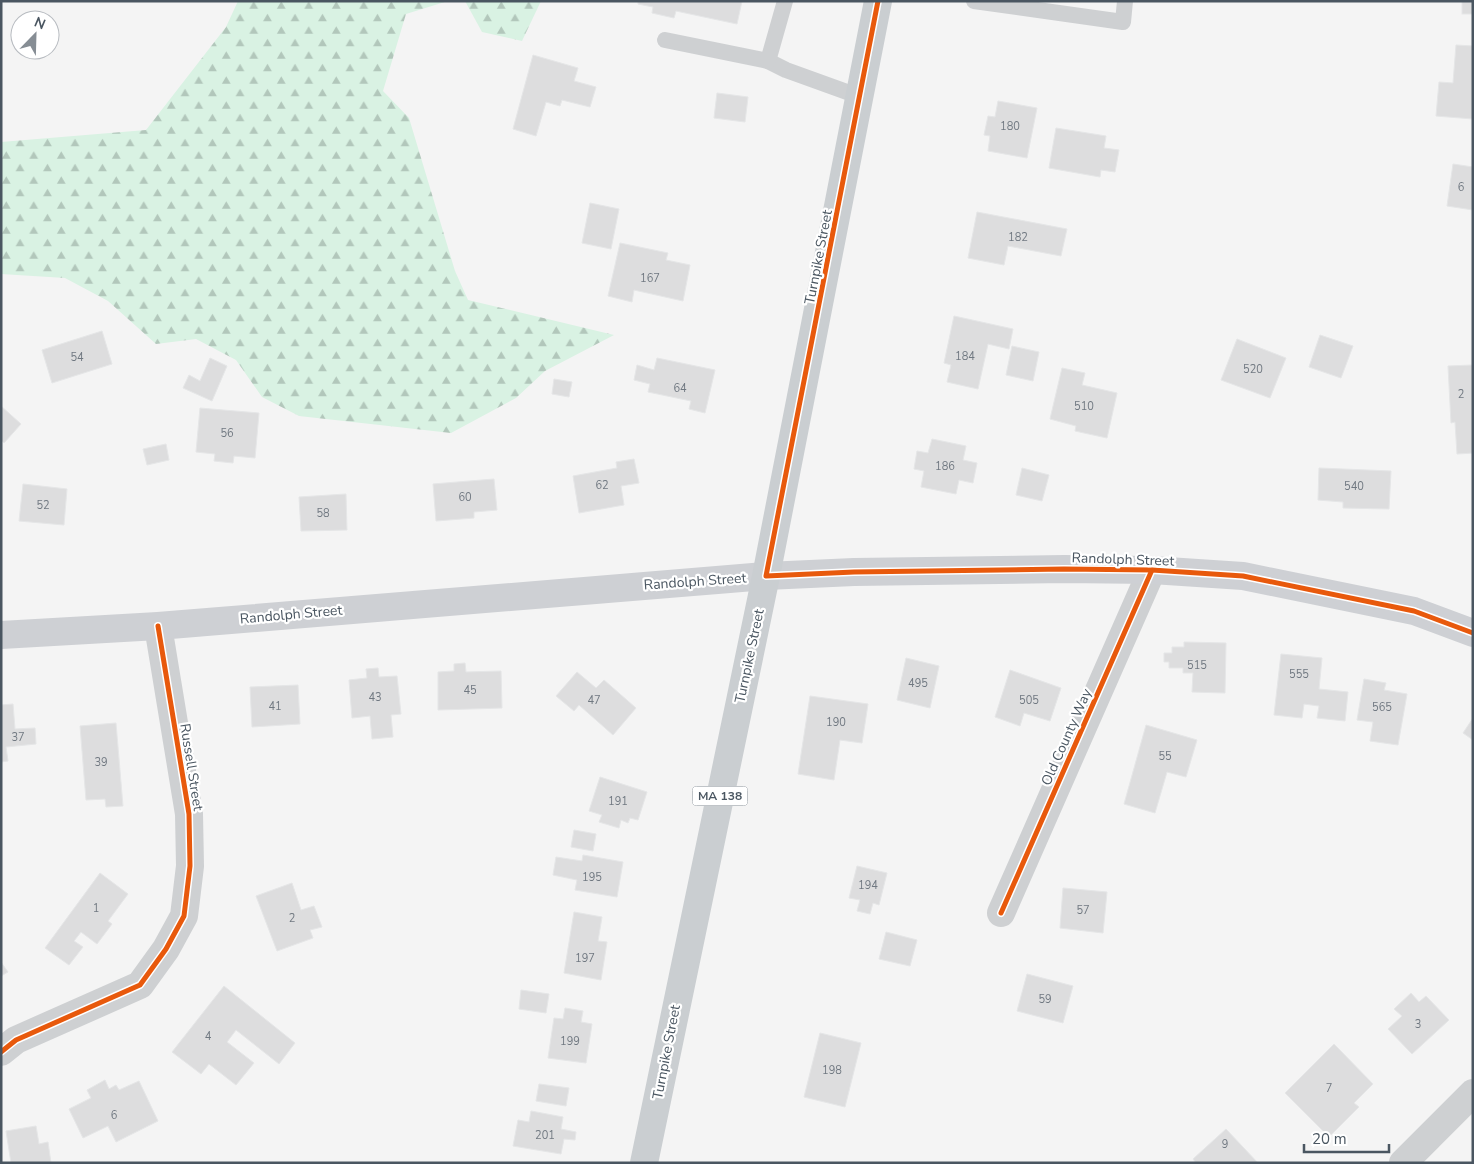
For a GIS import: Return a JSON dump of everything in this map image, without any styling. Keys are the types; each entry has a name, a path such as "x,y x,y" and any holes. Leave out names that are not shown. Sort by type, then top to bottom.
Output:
{"main road":[{"name":"Turnpike Street","path":"644,1163 766,576 878,1"},
{"name":"Randolph Street","path":"1,635 158,626 766,576 884,571 1152,570 1243,576 1414,611 1473,633"}],"street":[{"name":"Old County Way","path":"1001,913 1152,570"},
{"name":"Russell Street","path":"1,1052 16,1040 140,984 166,949 184,916 190,866 189,814 158,626"},
{"path":"1402,1163 1473,1093"}],"lane":[{"path":"768,61 785,1"},
{"path":"974,1 1123,22 1125,1"},
{"path":"666,40 768,61 786,70 858,96"}],"green space":[{"path":"238,1 448,1 406,14 383,91 409,118 455,271 468,300 614,335 545,371 516,398 451,433 299,416 262,397 236,360 196,339 156,344 108,301 65,278 1,274 1,142 146,130 226,27"},
{"path":"465,1 541,1 522,41 482,32"}],"building":[{"path":"638,1 742,1 737,24 676,11 674,18 652,13 653,7 638,4"},
{"path":"1462,1 1473,1 1473,14 1462,14"},
{"path":"1456,45 1473,46 1473,119 1436,116 1439,82 1453,83"},
{"path":"533,55 578,68 574,81 596,87 590,107 562,100 560,106 546,102 536,136 513,129"},
{"path":"717,93 748,97 745,122 714,118"},
{"path":"998,101 1037,108 1027,158 988,151 990,136 984,135 988,116 995,117"},
{"path":"1056,128 1106,136 1104,148 1119,150 1115,172 1101,170 1100,177 1049,168"},
{"path":"1453,164 1473,167 1473,210 1447,206"},
{"path":"590,203 619,209 611,249 582,243"},
{"path":"977,212 1067,229 1061,256 1008,246 1004,265 968,258"},
{"path":"620,243 668,253 666,260 690,265 683,301 634,290 632,302 608,296"},
{"path":"954,316 1013,329 1009,349 988,344 978,389 947,382 951,365 944,363"},
{"path":"102,331 112,364 52,383 42,350"},
{"path":"1320,335 1353,346 1341,378 1309,367"},
{"path":"1237,339 1286,358 1270,398 1221,380"},
{"path":"1012,346 1039,352 1033,381 1006,375"},
{"path":"210,358 227,366 212,401 183,388 189,375 200,381"},
{"path":"657,358 715,370 705,413 689,409 691,401 648,392 650,384 634,380 637,365 654,370"},
{"path":"1473,365 1473,453 1457,454 1455,422 1451,423 1448,366"},
{"path":"1062,368 1085,373 1082,385 1117,393 1107,438 1075,431 1076,426 1050,419"},
{"path":"554,379 572,382 569,397 552,394"},
{"path":"1,406 21,424 4,443 1,440"},
{"path":"200,408 259,413 255,458 234,456 233,463 214,461 215,454 196,452"},
{"path":"932,439 966,446 963,460 977,463 973,483 959,480 956,494 921,487 924,471 914,469 917,451 928,453"},
{"path":"166,444 169,460 147,465 143,449"},
{"path":"634,459 639,483 621,486 624,505 579,513 573,476 617,468 616,462"},
{"path":"1022,468 1049,475 1042,501 1016,495"},
{"path":"1319,468 1391,471 1389,509 1343,508 1343,502 1318,500"},
{"path":"494,479 497,510 474,512 474,518 436,521 433,484"},
{"path":"23,484 67,489 64,525 19,521"},
{"path":"346,494 347,530 301,531 299,497"},
{"path":"1184,642 1226,643 1225,693 1192,692 1193,673 1183,673 1183,668 1169,668 1169,662 1164,662 1164,653 1172,653 1172,647 1184,647"},
{"path":"1281,654 1322,658 1319,689 1348,692 1345,721 1317,718 1319,706 1304,704 1302,718 1274,715"},
{"path":"906,658 939,666 930,708 897,700"},
{"path":"465,663 466,672 501,671 502,708 438,710 438,672 454,671 454,664"},
{"path":"378,668 379,677 397,676 401,714 391,715 393,737 372,739 370,716 352,718 349,680 367,678 366,669"},
{"path":"1010,670 1061,688 1050,721 1024,713 1020,726 995,717"},
{"path":"577,672 596,688 604,680 636,708 613,735 579,705 574,711 556,696"},
{"path":"1364,679 1386,683 1384,690 1407,694 1398,745 1370,741 1373,722 1357,720"},
{"path":"298,685 300,724 252,727 250,687"},
{"path":"810,696 868,704 862,743 840,740 834,780 798,774"},
{"path":"13,704 15,729 35,728 36,744 6,747 8,761 1,762 1,705"},
{"path":"1473,718 1473,740 1463,733"},
{"path":"116,723 123,806 106,807 105,799 86,800 80,726"},
{"path":"1146,725 1197,740 1186,777 1167,772 1155,813 1124,804"},
{"path":"600,777 647,792 638,820 630,818 628,823 621,820 619,828 599,822 602,815 589,811"},
{"path":"574,830 596,834 593,851 571,847"},
{"path":"583,855 623,862 617,897 575,890 577,880 553,875 556,857 582,861"},
{"path":"857,866 887,873 879,905 873,903 870,914 857,911 860,900 849,898"},
{"path":"100,873 128,894 108,921 112,924 97,944 81,932 74,941 83,947 69,965 45,948"},
{"path":"292,883 301,910 314,906 322,927 310,930 313,938 277,951 256,896"},
{"path":"1063,888 1107,892 1103,933 1060,928"},
{"path":"574,912 602,917 598,941 607,942 601,980 564,973"},
{"path":"886,932 917,940 910,966 879,959"},
{"path":"1,962 8,972 1,976"},
{"path":"1027,974 1073,986 1063,1023 1017,1011"},
{"path":"224,986 295,1043 279,1064 236,1030 227,1042 254,1063 236,1085 209,1064 201,1074 172,1052"},
{"path":"521,990 549,994 546,1013 519,1009"},
{"path":"1411,993 1419,1002 1426,996 1449,1020 1412,1054 1388,1029 1402,1016 1394,1009"},
{"path":"565,1008 583,1011 581,1022 592,1024 586,1063 548,1058 554,1018 563,1019"},
{"path":"820,1033 861,1043 845,1107 804,1097"},
{"path":"1334,1044 1373,1084 1354,1103 1359,1107 1329,1137 1285,1093"},
{"path":"105,1080 109,1089 116,1085 119,1090 139,1081 158,1121 116,1142 108,1126 83,1138 69,1109 91,1098 87,1090"},
{"path":"539,1084 569,1088 566,1106 536,1101"},
{"path":"531,1111 563,1117 561,1129 576,1132 575,1140 564,1139 561,1154 513,1146 518,1120 529,1122"},
{"path":"36,1126 39,1144 48,1142 51,1163 11,1163 6,1131"},
{"path":"1226,1129 1258,1163 1196,1163 1193,1159"}],"cycle path":[{"path":"878,1 766,576 854,572 1064,569 1152,570 1243,576 1414,611 1473,633"},
{"path":"1001,913 1152,570"},
{"path":"1,1052 16,1040 140,985 166,949 184,916 190,866 189,814 158,626"}]}
